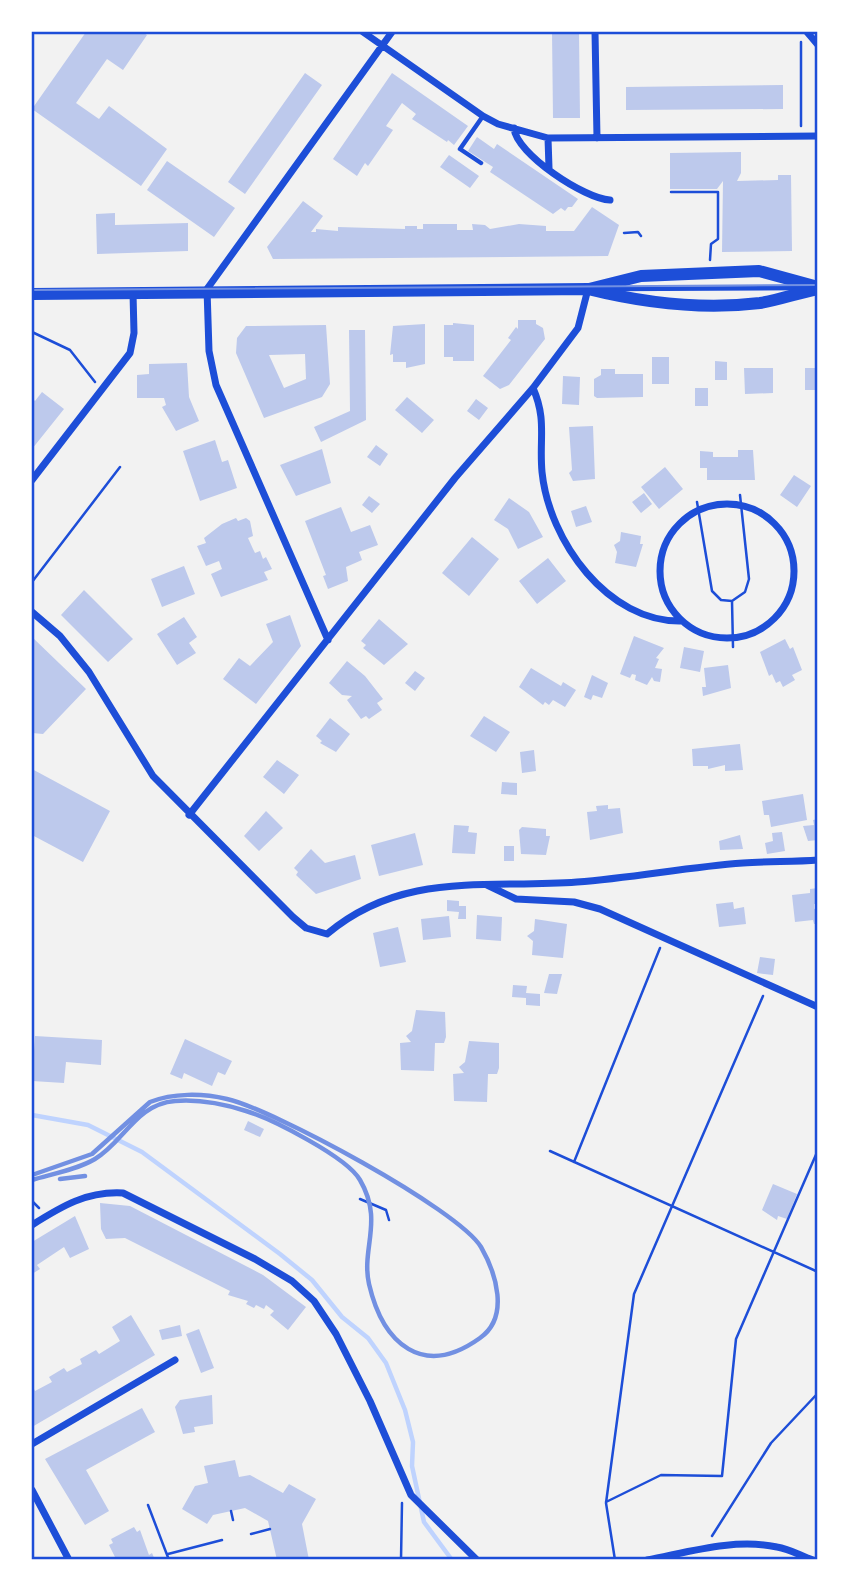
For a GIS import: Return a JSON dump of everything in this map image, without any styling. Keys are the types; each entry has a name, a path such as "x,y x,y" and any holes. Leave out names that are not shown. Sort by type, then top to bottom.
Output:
{"street":[{"path":"363,32 483,116 548,138 817,136"},
{"path":"328,639 216,385 209,351 205,293 392,32"},
{"path":"595,32 597,138"},
{"path":"807,32 817,45"},
{"path":"514,128 514,138 522,149 596,200 610,200"},
{"path":"548,138 549,168"},
{"path":"32,294 588,289 641,276 759,271 817,288"},
{"path":"588,289 633,301 665,305 760,303 817,288"},
{"path":"189,815 455,478 533,388 578,328 588,289"},
{"path":"32,480 130,353 134,333 132,293"},
{"path":"533,388 543,410 542,474 562,534 573,552 599,585 635,612 665,621 682,621"},
{"path":"723,504 741,506 761,513 780,531 792,554 793,580 790,593 777,615 756,631 733,637 705,634 682,621 673,611 662,588 660,562 669,537 687,517 698,511 723,504"},
{"path":"32,612 60,636 89,672 153,776 189,815 306,928 327,934 344,919 393,895 481,883 575,882 744,863 817,860"},
{"path":"481,883 516,899 574,902 600,909 817,1007"},
{"path":"32,1225 78,1199 100,1192 124,1193 255,1259 292,1281 314,1301 336,1334 370,1401 403,1483 411,1495 477,1559"},
{"path":"32,1444 175,1360"},
{"path":"32,1490 69,1559"},
{"path":"647,1559 698,1550 759,1544 790,1550 813,1559"}],"lane":[{"path":"481,163 460,149 483,116"}],"path":[{"path":"801,32 801,136"},
{"path":"671,192 718,192 718,239 711,244 710,261"},
{"path":"624,233 638,232 641,236"},
{"path":"32,332 71,350 93,381 104,389"},
{"path":"32,582 120,467"},
{"path":"696,502 712,591 721,600 732,601 745,592 749,579 740,495"},
{"path":"732,601 733,647"},
{"path":"574,1162 664,939"},
{"path":"615,1559 606,1503 634,1294 767,986"},
{"path":"606,1503 661,1475 722,1476 736,1339 817,1150"},
{"path":"550,1151 817,1272"},
{"path":"360,1199 386,1210 389,1220"},
{"path":"698,1550 719,1528 771,1443 817,1393"},
{"path":"401,1559 403,1483"},
{"path":"148,1505 169,1559"},
{"path":"231,1511 233,1520"},
{"path":"251,1534 270,1529"},
{"path":"168,1554 222,1540"}],"building":[{"path":"86,32 142,32 147,35 123,70 107,59 76,103 99,119 109,106 167,149 141,186 32,109"},
{"path":"552,32 579,32 580,118 553,118"},
{"path":"305,73 322,85 245,194 228,182"},
{"path":"392,73 468,126 454,145 412,119 416,114 402,103 386,126 393,130 368,166 365,163 357,176 333,159"},
{"path":"783,85 783,109 626,110 626,87"},
{"path":"477,137 494,149 497,144 578,199 572,207 565,211 561,208 553,214 490,172 493,167 468,151"},
{"path":"741,152 741,173 737,181 778,180 778,175 791,175 792,251 722,252 723,181 717,189 670,189 670,153"},
{"path":"449,155 479,176 470,188 440,167"},
{"path":"167,161 235,208 214,237 147,190"},
{"path":"303,201 323,216 311,232 316,232 316,229 338,231 338,227 405,229 405,226 417,226 417,229 423,229 423,224 457,224 457,230 473,230 472,224 485,225 490,229 519,224 546,226 546,231 574,231 592,207 619,225 608,256 273,259 267,247"},
{"path":"115,213 115,225 188,223 188,251 97,254 96,214"},
{"path":"518,320 536,320 536,324 543,328 545,339 509,385 500,389 483,376 511,340 508,338 516,327 518,329"},
{"path":"425,324 425,364 406,368 406,362 393,362 393,354 390,355 393,326"},
{"path":"326,325 330,384 322,397 264,418 236,353 237,338 246,326","holes":["305,354 306,379 284,388 269,355"]},
{"path":"444,325 474,325 474,361 453,361 453,357 444,357"},
{"path":"349,330 365,330 366,420 321,442 314,427 350,411"},
{"path":"652,357 669,357 669,384 652,384"},
{"path":"715,361 727,362 727,380 715,380"},
{"path":"187,363 189,397 199,421 176,431 162,407 166,405 164,398 137,398 137,375 149,374 149,364"},
{"path":"744,368 773,368 773,393 745,394"},
{"path":"805,368 818,368 818,390 805,390"},
{"path":"601,369 615,369 615,374 643,374 643,397 594,396 594,379 601,375"},
{"path":"563,376 580,377 579,405 562,404"},
{"path":"695,388 708,388 708,406 695,406"},
{"path":"42,392 64,409 32,449 32,398 35,401"},
{"path":"407,397 434,420 422,433 395,410"},
{"path":"476,399 488,408 479,420 467,411"},
{"path":"593,426 595,479 573,481 569,473 572,470 569,427"},
{"path":"215,440 222,462 228,460 237,488 200,501 183,451"},
{"path":"376,445 388,454 380,466 367,457"},
{"path":"322,449 331,483 296,496 280,465"},
{"path":"738,450 753,450 755,480 707,480 707,468 700,468 700,451 713,452 713,457 738,457"},
{"path":"665,467 683,489 659,509 641,487"},
{"path":"794,475 811,486 797,507 780,495"},
{"path":"644,493 652,504 641,513 632,502"},
{"path":"369,496 380,504 372,513 362,505"},
{"path":"509,498 529,512 543,537 518,549 508,529 494,520"},
{"path":"586,506 592,522 576,527 571,511"},
{"path":"341,507 351,532 370,525 378,545 359,552 362,560 346,567 348,581 328,589 323,576 326,575 305,521"},
{"path":"236,518 238,521 246,518 250,521 253,536 248,538 253,549 255,553 260,551 263,559 266,557 272,569 264,572 268,580 221,597 211,574 222,569 219,561 206,566 197,546 206,543 204,538 222,524"},
{"path":"621,532 641,536 640,544 643,544 636,567 615,563 617,552 614,545 620,541"},
{"path":"472,537 499,559 469,596 442,573"},
{"path":"548,558 566,581 537,604 519,581"},
{"path":"184,566 195,594 162,607 151,579"},
{"path":"84,590 133,639 108,662 61,615"},
{"path":"290,615 301,646 256,704 223,679 239,658 250,666 273,642 266,624"},
{"path":"184,617 197,637 189,643 196,653 177,665 157,634"},
{"path":"379,619 408,644 384,665 363,648 366,645 361,641"},
{"path":"634,636 664,648 656,658 659,659 655,668 662,669 660,682 654,681 652,677 647,685 635,680 636,675 632,674 630,678 620,674"},
{"path":"32,637 86,689 43,734 32,733"},
{"path":"785,639 790,649 793,647 802,670 792,675 795,680 783,687 780,681 776,683 772,674 769,676 760,652"},
{"path":"684,647 704,651 700,672 680,668"},
{"path":"347,661 365,676 383,699 377,703 382,710 369,719 366,716 361,719 347,700 352,696 342,695 329,683"},
{"path":"728,665 731,688 703,696 702,687 706,687 704,668"},
{"path":"531,668 561,686 563,682 576,690 565,707 553,700 549,705 545,702 543,705 519,687"},
{"path":"415,671 425,678 415,691 405,683"},
{"path":"592,675 608,683 602,698 593,695 591,700 584,697"},
{"path":"484,716 510,732 496,752 470,736"},
{"path":"330,718 350,734 336,752 320,743 322,741 316,736"},
{"path":"740,744 743,770 725,771 725,765 708,769 708,766 693,766 692,749"},
{"path":"534,750 536,771 522,773 520,752"},
{"path":"277,760 299,775 284,794 263,777"},
{"path":"32,769 110,811 83,862 32,835"},
{"path":"502,782 517,783 517,795 501,794"},
{"path":"803,794 807,820 771,827 769,815 764,815 762,801"},
{"path":"608,805 608,809 620,808 623,833 590,840 587,812 597,811 596,806"},
{"path":"266,811 283,828 259,851 244,836"},
{"path":"818,819 818,840 808,841 803,826 814,825 813,820"},
{"path":"454,825 469,826 468,832 477,833 475,854 452,853"},
{"path":"522,827 546,829 546,836 550,836 546,855 521,854 519,830"},
{"path":"782,832 785,851 767,854 765,843 773,841 772,833"},
{"path":"415,833 423,865 379,876 371,845"},
{"path":"740,835 743,849 720,850 719,841"},
{"path":"504,846 514,846 514,861 504,861"},
{"path":"311,849 325,863 355,855 361,879 316,894 296,875 298,872 294,868"},
{"path":"818,888 818,904 814,904 814,909 818,908 818,924 814,924 813,920 795,922 792,895 810,893 810,889"},
{"path":"447,900 459,901 459,906 466,906 466,919 458,919 459,912 447,911"},
{"path":"733,902 734,909 744,907 746,924 719,927 716,904"},
{"path":"477,915 502,917 501,941 476,939"},
{"path":"449,916 451,937 423,940 421,919"},
{"path":"535,919 567,924 563,958 532,955 533,941 527,936 534,931"},
{"path":"398,927 406,962 380,967 373,933"},
{"path":"760,957 775,959 773,975 757,973"},
{"path":"549,974 562,974 557,994 544,993"},
{"path":"513,985 527,986 526,993 540,994 540,1006 526,1005 526,998 512,997"},
{"path":"416,1010 445,1012 446,1037 444,1043 435,1043 434,1071 401,1070 400,1043 411,1042 406,1036 412,1031"},
{"path":"35,1036 102,1040 101,1065 66,1062 64,1083 32,1081"},
{"path":"185,1039 232,1061 225,1075 218,1072 212,1086 184,1073 182,1079 170,1074"},
{"path":"469,1041 499,1043 499,1068 497,1074 488,1074 487,1102 454,1101 453,1074 464,1073 459,1067 465,1062"},
{"path":"248,1121 264,1129 260,1137 244,1130"},
{"path":"773,1184 797,1194 787,1219 778,1216 777,1220 762,1210"},
{"path":"100,1203 130,1206 263,1275 306,1307 288,1330 270,1315 274,1311 266,1305 264,1309 256,1305 254,1308 246,1304 248,1301 228,1295 230,1291 125,1238 106,1239 101,1229"},
{"path":"75,1216 89,1249 70,1258 64,1247 37,1265 40,1269 32,1274 32,1242"},
{"path":"131,1315 155,1355 32,1427 32,1385 35,1391 52,1382 49,1377 64,1368 67,1372 82,1364 80,1359 96,1350 99,1354 120,1341 112,1327"},
{"path":"180,1325 182,1336 162,1340 159,1330"},
{"path":"199,1329 214,1368 201,1373 186,1334"},
{"path":"212,1395 213,1424 194,1427 195,1432 183,1434 175,1407 180,1400"},
{"path":"142,1408 155,1432 86,1470 109,1511 85,1525 45,1459"},
{"path":"235,1460 239,1477 250,1475 283,1493 289,1484 316,1499 302,1524 309,1560 277,1560 268,1521 245,1508 213,1515 207,1524 182,1509 195,1486 208,1483 204,1466"},
{"path":"134,1527 137,1532 140,1530 149,1555 152,1553 155,1560 116,1559 109,1545 113,1543 111,1539"}],"waterway":[{"path":"32,1115 88,1125 142,1152 312,1280 342,1317 368,1338 386,1363 405,1410 413,1442 412,1466 424,1522 452,1560"}],"tram line":[{"path":"32,290 818,285"}],"railway":[{"path":"32,1175 92,1154 150,1102 188,1095 227,1099 282,1121 362,1162 438,1209 465,1230 481,1247 491,1269 497,1294 495,1319 480,1338 459,1350 441,1355 424,1355 408,1349 384,1324 369,1284 367,1271 370,1208 360,1180 325,1150 273,1122 238,1108 193,1101 162,1104 140,1116 95,1159 72,1169 32,1180"},
{"path":"60,1179 85,1176"}]}
